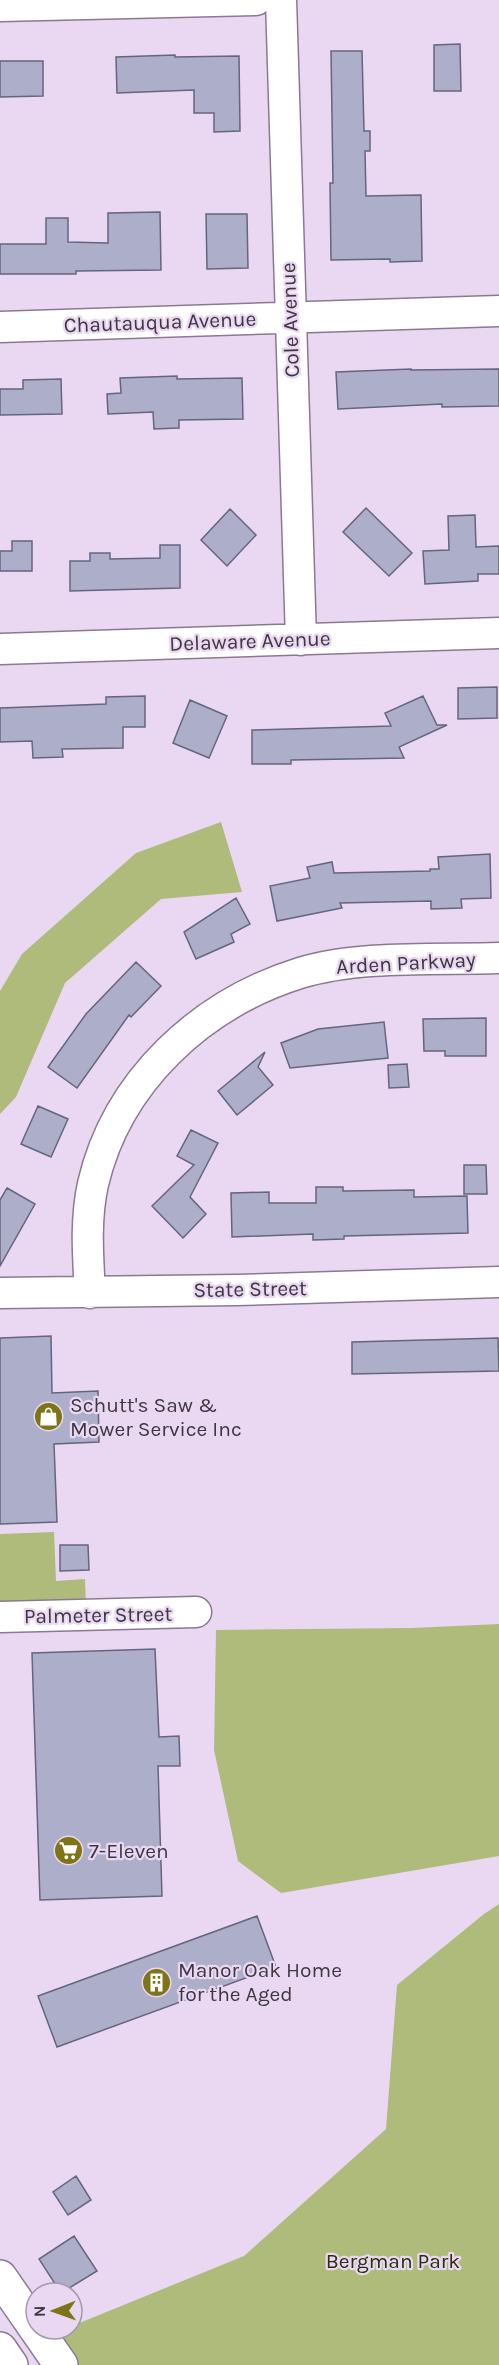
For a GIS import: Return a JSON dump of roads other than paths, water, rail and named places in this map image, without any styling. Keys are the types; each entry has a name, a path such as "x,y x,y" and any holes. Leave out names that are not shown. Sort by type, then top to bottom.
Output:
{"street":[{"path":"0,6 256,0"},
{"name":"Cole Avenue","path":"281,0 302,640"},
{"name":"Chautauqua Avenue","path":"0,327 499,311"},
{"name":"Delaware Avenue","path":"0,649 499,633"},
{"name":"Arden Parkway","path":"90,1293 87,1234 93,1185 102,1155 129,1098 155,1064 191,1029 232,1001 301,973 350,963 499,958"},
{"name":"State Street","path":"0,1293 90,1293 499,1282"},
{"name":"Palmeter Street","path":"0,1617 196,1612"},
{"path":"0,2277 61,2365"},
{"path":"0,2349 11,2365"}],"place":[{"name":"Schutt's Saw & Mower Service Inc","path":"49,1417"},
{"name":"7-Eleven","path":"68,1851"},
{"name":"Manor Oak Home for the Aged","path":"157,1982"}],"park label":[{"name":"Bergman Park","path":"393,2261"}]}
